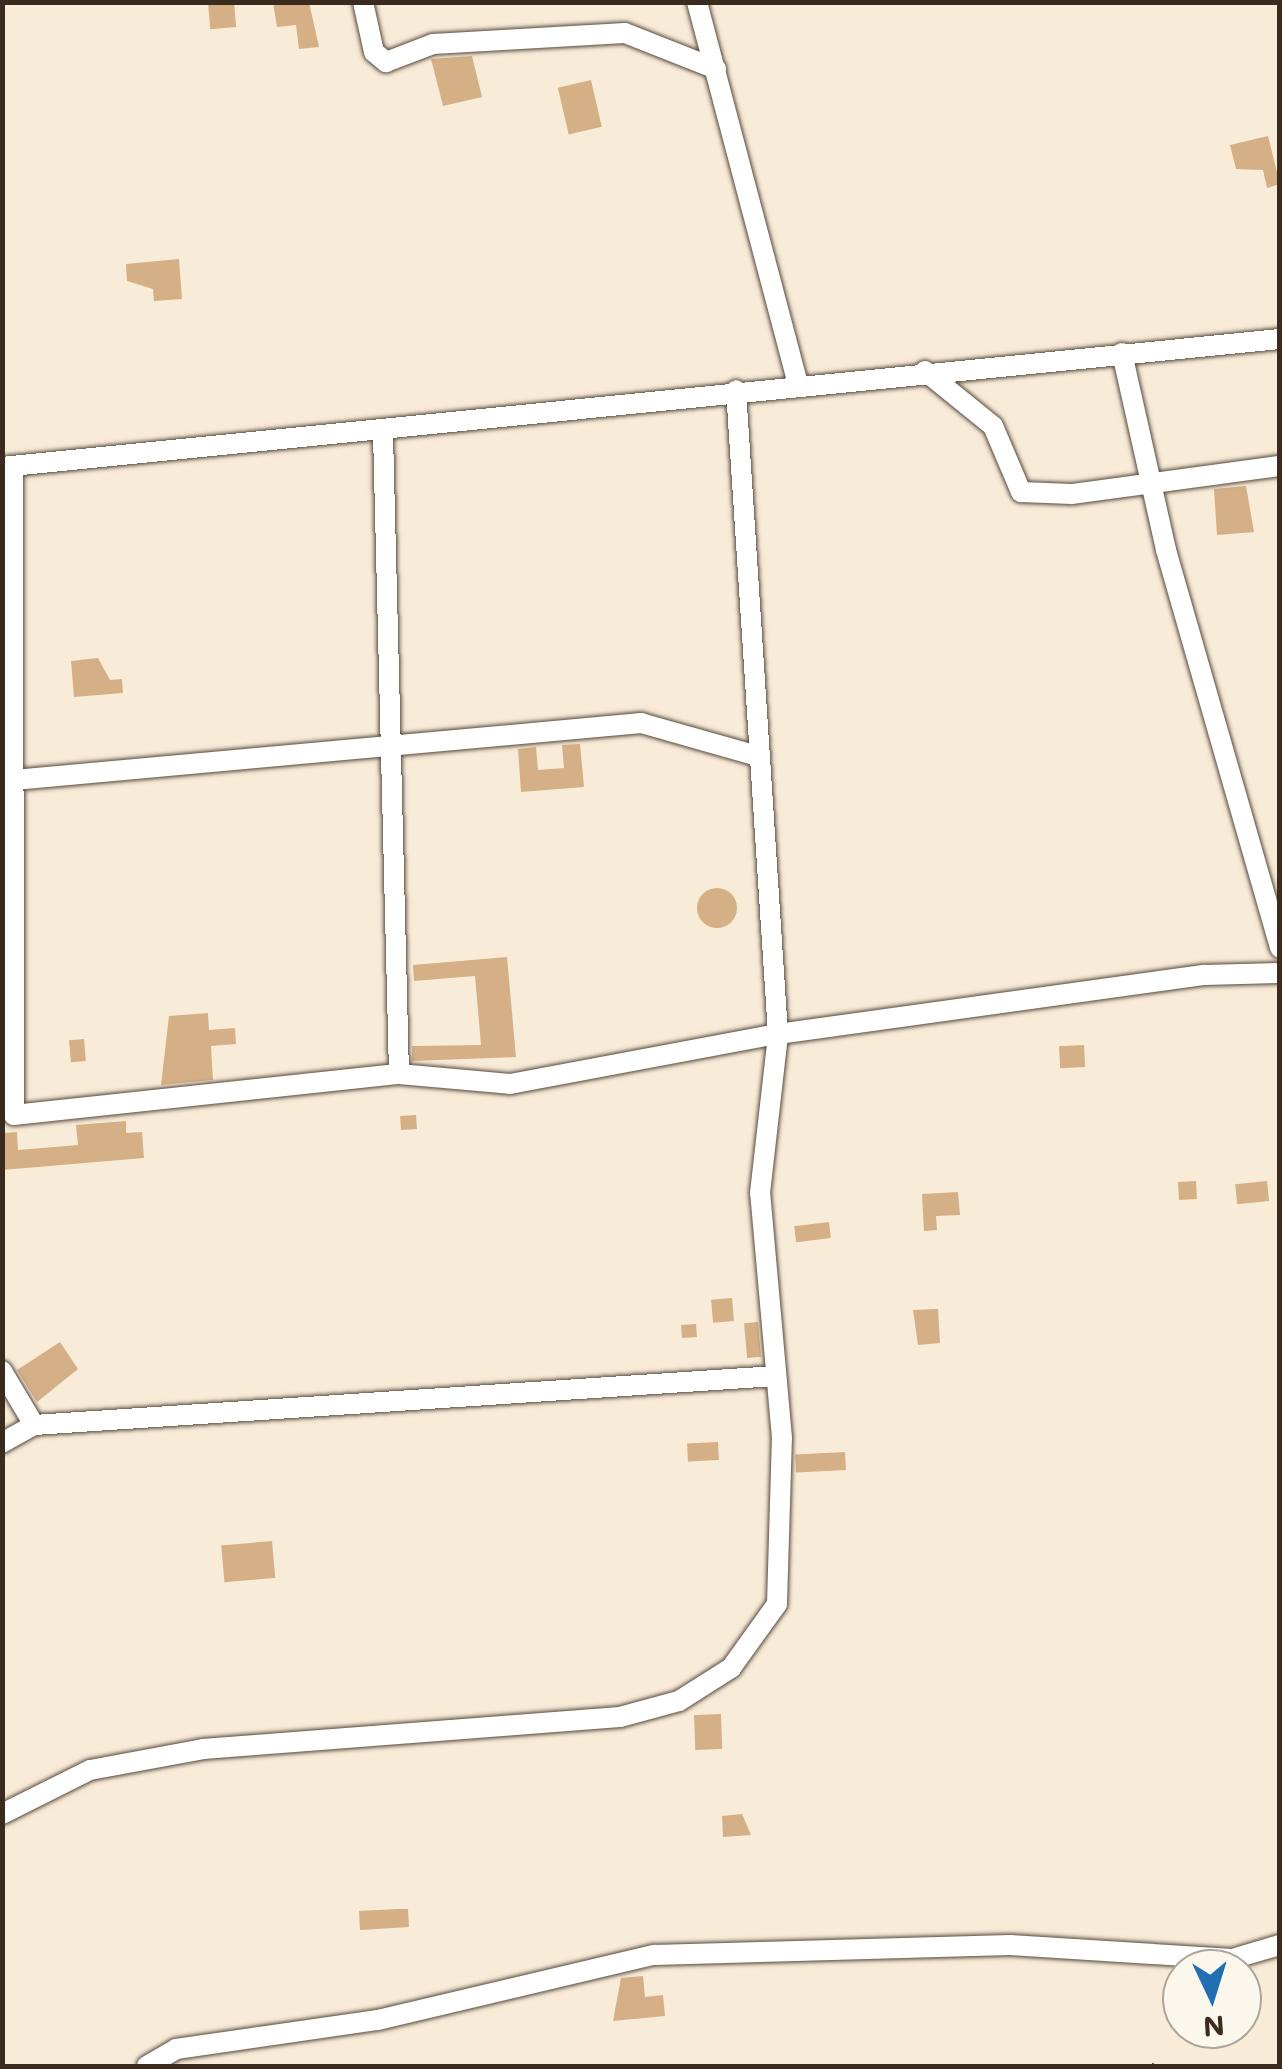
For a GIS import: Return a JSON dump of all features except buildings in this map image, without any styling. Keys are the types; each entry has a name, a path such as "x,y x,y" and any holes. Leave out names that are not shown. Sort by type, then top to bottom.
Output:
{"street":[{"path":"363,2 374,52 386,62 433,44 625,32 716,69"},
{"path":"697,2 798,383"},
{"path":"1280,339 798,383 8,467 8,1117 399,1074 510,1084 778,1034 1205,974 1280,973"},
{"path":"1122,353 1148,480 1280,948"},
{"path":"925,371 993,426 1021,492 1280,466"},
{"path":"2,1814 90,1770 203,1750 620,1717 678,1701 730,1668 777,1604 776,1376 760,1193 778,1034 754,755 736,390"},
{"path":"383,430 399,1074"},
{"path":"8,781 641,723 754,755"},
{"path":"2,1371 34,1425"},
{"path":"2,1443 34,1425 776,1376"},
{"path":"147,2066 176,2049 378,2020 654,1955 1010,1945 1232,1958 1280,1945"}]}
